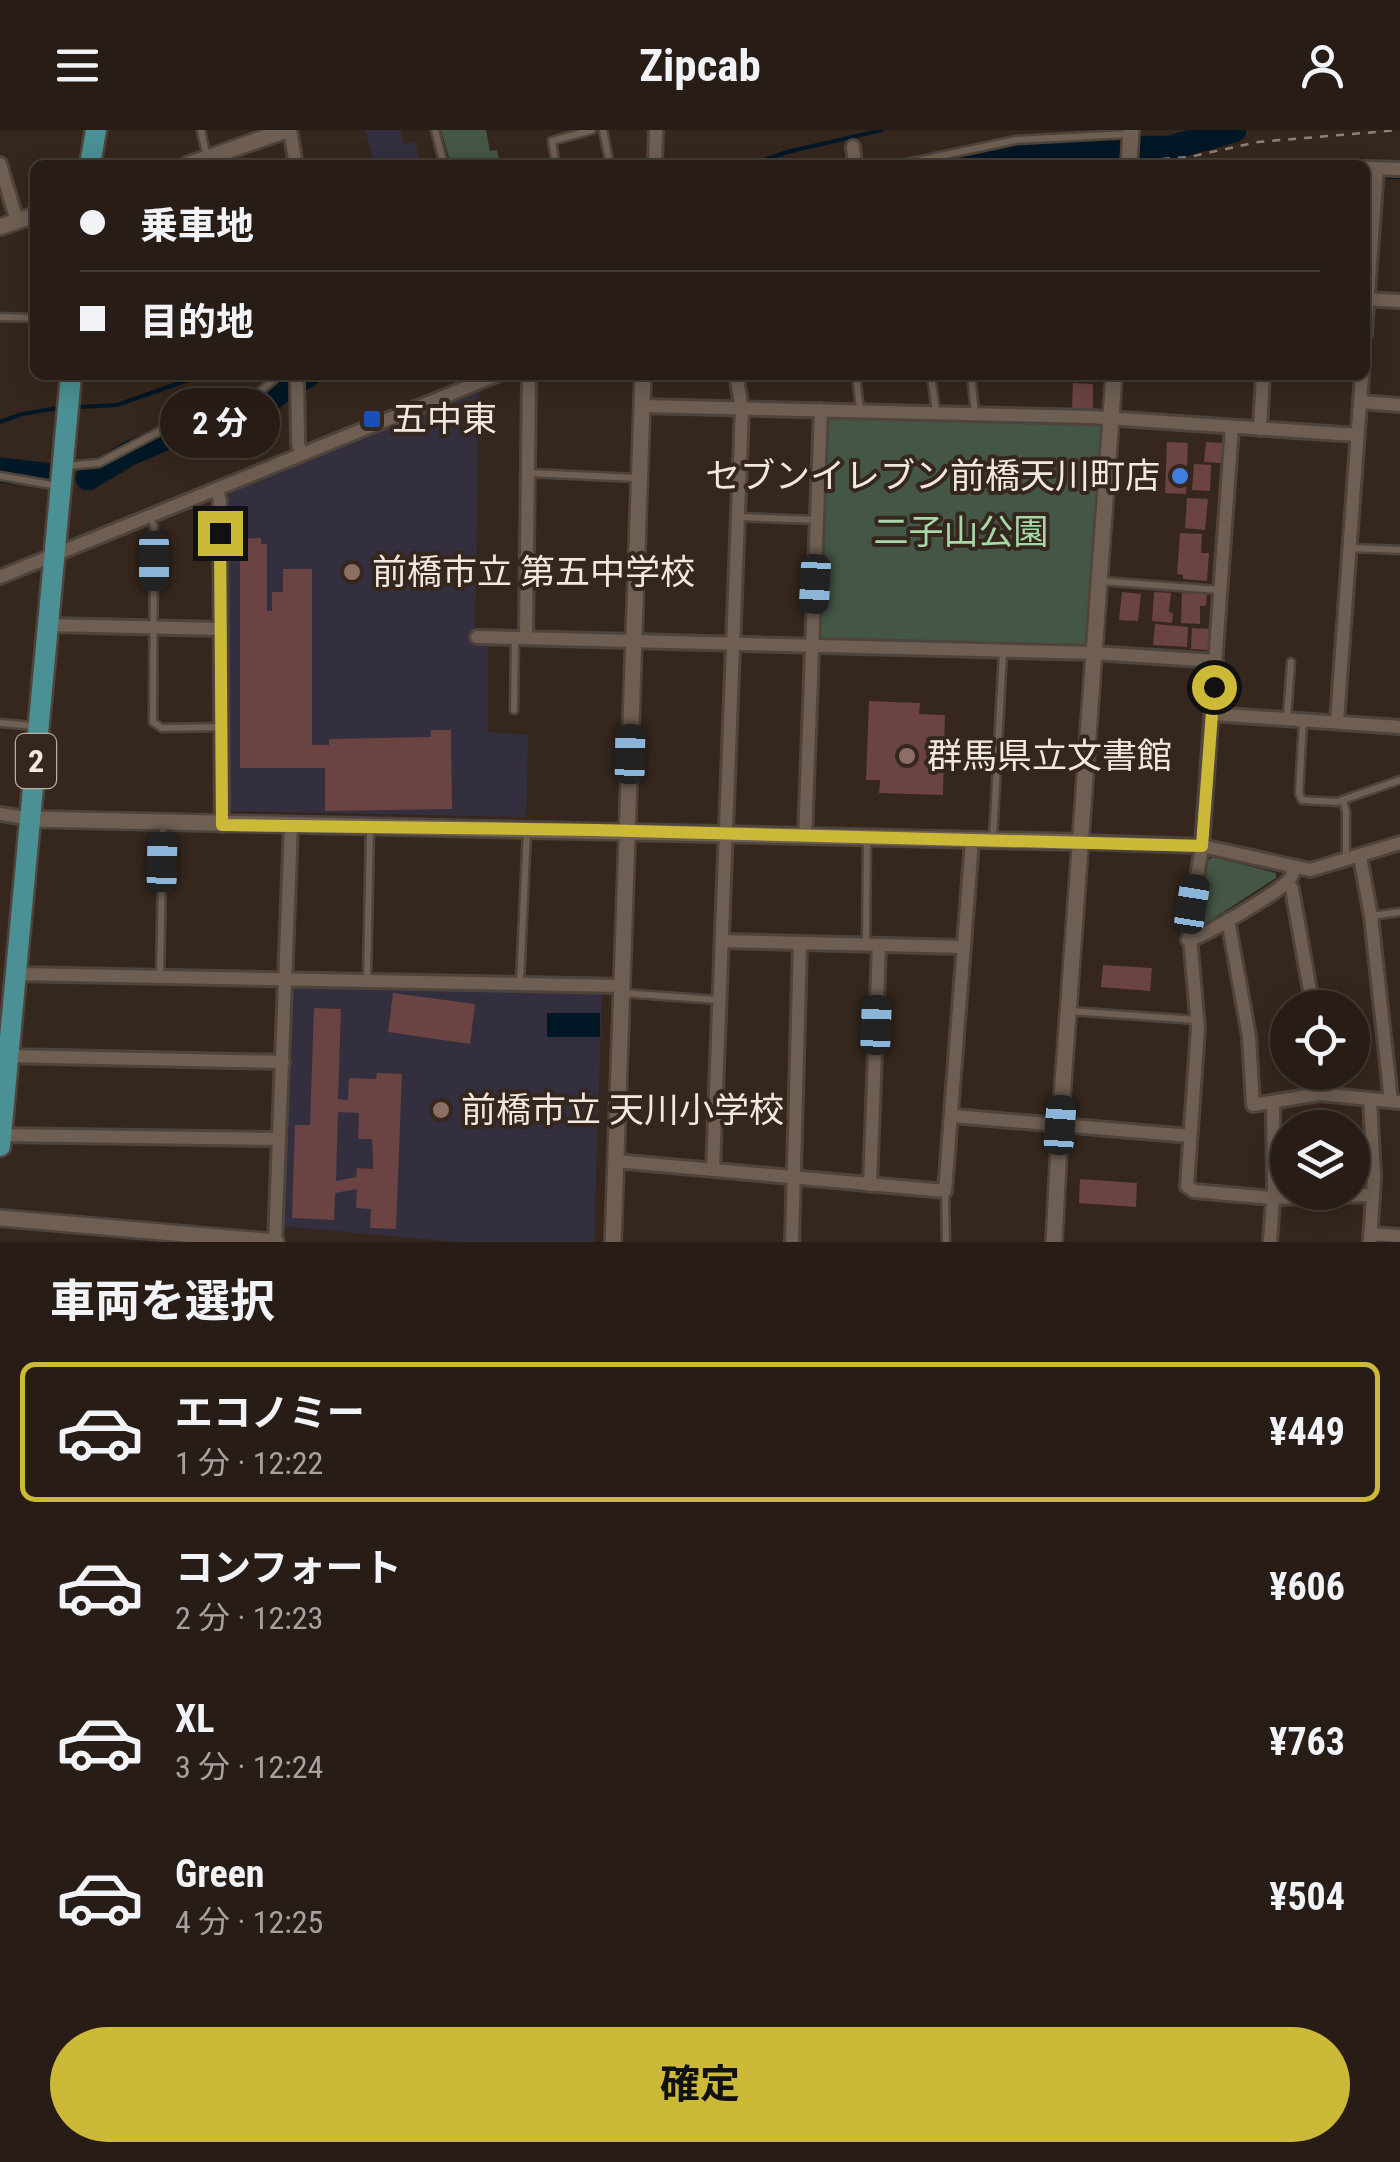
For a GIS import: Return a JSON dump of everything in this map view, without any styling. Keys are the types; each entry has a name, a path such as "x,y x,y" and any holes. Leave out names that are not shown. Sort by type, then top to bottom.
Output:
{"main road":[{"path":"91,160 96,130"},
{"name":"2","path":"0,1146 8,973 32,819 72,380"}],"street":[{"path":"201,160 288,130 295,160"},
{"path":"654,160 656,130"},
{"path":"1131,132 1136,160"},
{"path":"853,148 855,160"},
{"path":"0,164 17,221"},
{"path":"1370,196 1371,168 1400,169"},
{"path":"0,226 30,216"},
{"path":"1370,299 1400,301"},
{"path":"298,380 301,454"},
{"path":"0,577 485,380"},
{"path":"521,638 529,380"},
{"path":"613,1242 643,380"},
{"path":"713,1170 742,409 737,380"},
{"path":"1054,1242 1114,380"},
{"path":"1260,428 1264,380"},
{"path":"1338,722 1362,380"},
{"path":"1360,402 1400,404"},
{"path":"642,406 1111,418 1358,435"},
{"path":"804,836 821,410"},
{"path":"1232,426 1202,846 1188,940 1197,1020 1186,1181 1189,1190 1270,1198"},
{"path":"217,489 222,825"},
{"path":"49,625 221,629"},
{"path":"477,637 1095,653 1216,660"},
{"path":"1212,714 1400,727"},
{"path":"0,814 32,819 163,824 1202,846 1310,870 1400,843"},
{"path":"0,1218 119,1235 275,1242 291,825"},
{"path":"616,1161 945,1191 972,840"},
{"path":"1228,920 1249,1036 1251,1102 1256,1106 1320,1094 1395,1102 1371,916 1354,859"},
{"path":"1188,940 1205,935 1287,882 1295,868"},
{"path":"1287,882 1292,889 1310,990"},
{"path":"722,941 964,947"},
{"path":"792,1242 800,944"},
{"path":"870,1185 873,945"},
{"path":"8,973 520,983 622,990"},
{"path":"4,1056 283,1062"},
{"path":"1320,1090 1320,1094"},
{"path":"1370,1100 1370,1238 1400,1236"},
{"path":"1273,1103 1273,1110"},
{"path":"952,1116 1190,1136"},
{"path":"1,1135 279,1139"},
{"path":"1270,1242 1272,1210"}],"lane":[{"path":"201,130 207,158"},
{"path":"435,130 443,160"},
{"path":"555,160 552,141 592,130"},
{"path":"603,130 609,160"},
{"path":"922,160 1016,140 1131,132"},
{"path":"0,318 30,318"},
{"path":"0,476 63,477 164,429 208,424 248,402 273,380"},
{"path":"857,380 860,412"},
{"path":"931,380 936,414"},
{"path":"970,380 974,415"},
{"path":"528,473 639,478"},
{"path":"151,517 152,718 162,728 221,727"},
{"path":"738,517 818,520"},
{"path":"1349,548 1400,550"},
{"path":"1100,580 1220,590"},
{"path":"514,710 521,638"},
{"path":"992,841 1003,651"},
{"path":"1287,719 1291,662"},
{"path":"1303,720 1299,797 1307,802 1330,804 1400,780"},
{"path":"0,723 39,726"},
{"path":"1342,800 1354,859"},
{"path":"160,978 163,824"},
{"path":"368,980 370,827"},
{"path":"520,983 527,829"},
{"path":"867,838 873,945"},
{"path":"1371,916 1400,912"},
{"path":"622,990 719,1000"},
{"path":"1068,1010 1197,1020"},
{"path":"945,1191 946,1242"}],"path":[{"path":"1162,160 1258,142 1399,130"}],"shaded area":[{"path":"365,130 400,130 404,144 415,142 420,160 374,160"},
{"name":"前橋市立 第五中学校","path":"479,392 475,642 488,643 488,732 528,735 526,817 230,811 227,502 231,491"},
{"name":"前橋市立 天川小学校","path":"293,987 602,994 594,1242 459,1242 279,1226 289,994"}],"green space":[{"path":"441,130 486,130 490,151 497,150 499,160 450,160"},
{"name":"二子山公園","path":"821,410 1111,418 1095,653 812,647"},
{"path":"1213,857 1276,873 1276,878 1200,927 1196,924 1206,862"}],"water":[{"path":"547,1013 600,1013 600,1037 547,1037"}],"building":[{"path":"1073,383 1093,384 1093,408 1072,408"},
{"path":"1167,442 1188,443 1186,494 1165,493"},
{"path":"1206,442 1223,443 1221,463 1204,462"},
{"path":"1194,464 1211,465 1210,491 1192,490"},
{"path":"1187,498 1208,499 1205,530 1185,528"},
{"path":"1180,533 1202,534 1201,553 1209,553 1207,581 1183,579 1183,575 1177,574"},
{"path":"261,538 261,544 267,544 267,611 272,611 272,592 283,592 283,569 312,569 312,745 329,745 329,739 431,737 431,730 451,730 452,809 325,811 325,768 240,768 240,539"},
{"path":"1122,592 1141,594 1138,621 1119,620"},
{"path":"1154,592 1171,593 1172,623 1152,621"},
{"path":"1182,593 1207,594 1206,606 1200,606 1200,624 1181,623"},
{"path":"1155,624 1188,627 1187,647 1153,645"},
{"path":"1192,628 1210,629 1209,650 1191,649"},
{"path":"869,701 920,703 919,714 945,715 943,795 879,793 880,780 866,780"},
{"path":"1103,965 1152,968 1150,991 1101,987"},
{"path":"393,993 475,1004 470,1044 388,1032"},
{"path":"314,1008 341,1009 338,1099 348,1100 349,1078 376,1079 377,1073 402,1074 396,1229 370,1228 371,1209 356,1208 357,1189 335,1193 334,1220 292,1218 295,1125 310,1125","holes":["338,1112 359,1113 358,1139 372,1139 373,1169 357,1168 356,1177 336,1181"]},
{"path":"1080,1179 1137,1183 1136,1207 1079,1203"}],"waterway":[{"path":"764,160 882,130"},
{"path":"992,160 1049,150 1170,148 1234,130"},
{"path":"1370,176 1400,177"},
{"path":"78,407 117,405 188,380"},
{"path":"88,478 130,453 168,437 199,435 247,418 298,380"},
{"path":"0,422 58,408"},
{"path":"0,470 51,476"}],"place":[{"name":"五中東","path":"372,419"},
{"name":"セブンイレブン前橋天川町店","path":"1180,476"},
{"name":"前橋市立 第五中学校","path":"352,572"},
{"name":"群馬県立文書館","path":"907,756"},
{"name":"前橋市立 天川小学校","path":"441,1110"}],"route":[{"path":"220,533 222,825 1202,846 1214,687"}]}
